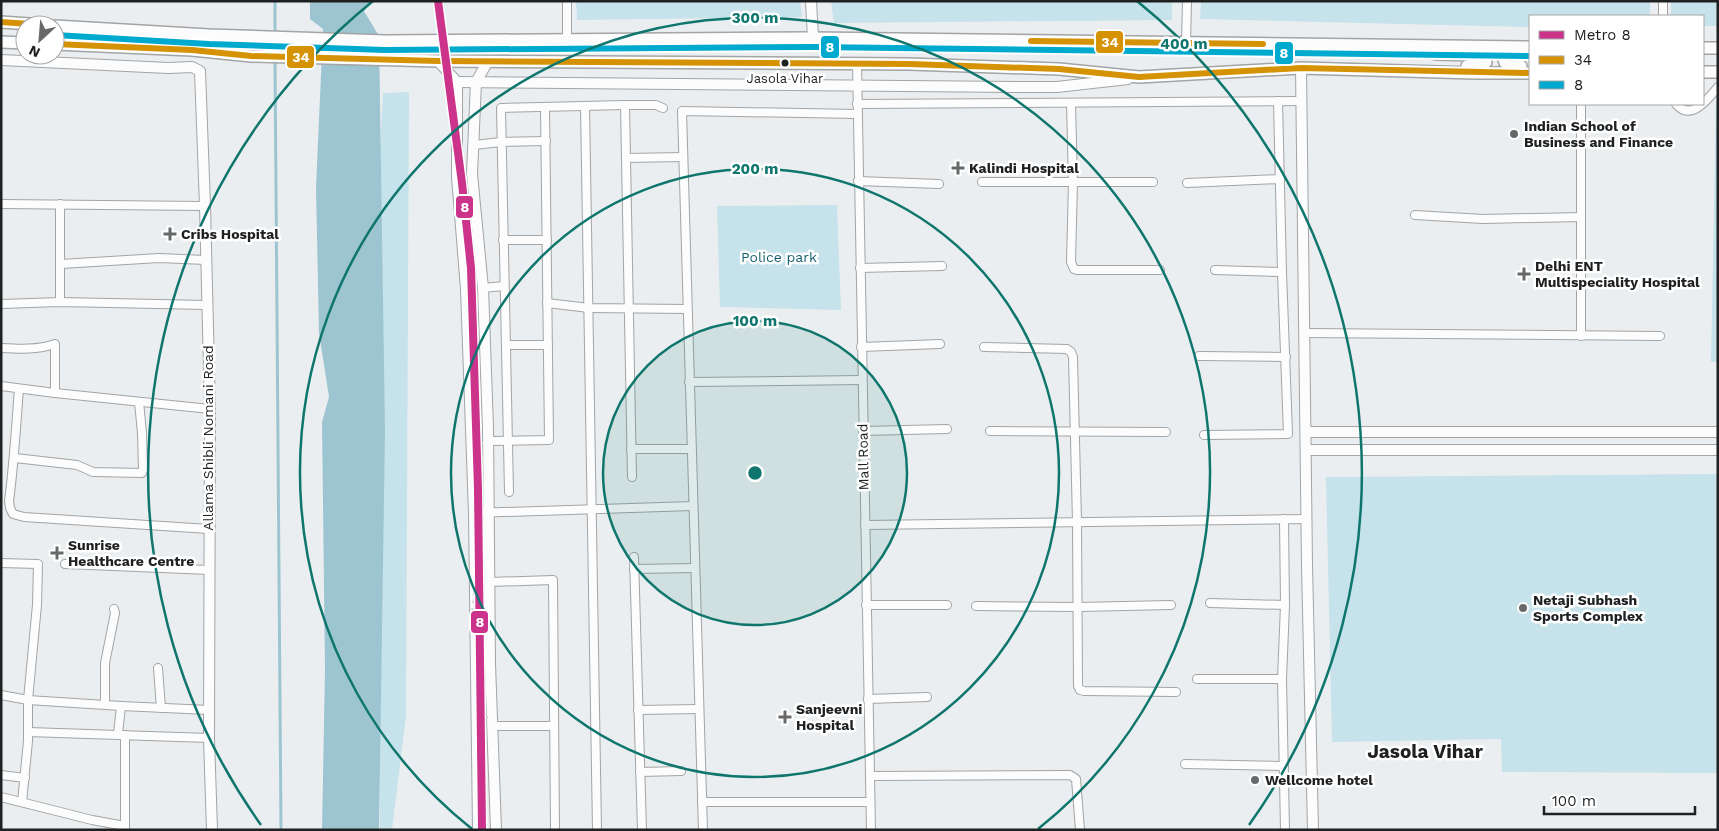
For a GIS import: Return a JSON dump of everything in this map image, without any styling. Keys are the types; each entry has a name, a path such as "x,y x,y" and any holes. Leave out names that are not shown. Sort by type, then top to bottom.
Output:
{"main road":[{"path":"1,22 15,23"},
{"path":"65,27 385,41 813,38 1529,47"},
{"path":"1,42 15,43"},
{"path":"65,44 192,50 251,56 438,61 910,64 1060,69 1139,77 1301,68 1529,73"},
{"path":"1414,46 1436,54 1481,55 1486,59 1484,64 1480,65 1441,66 1430,72"},
{"path":"1704,48 1718,48"},
{"path":"1529,52 1507,54 1504,60 1508,66 1529,67"},
{"path":"1704,72 1718,72"}],"street":[{"path":"567,1 567,40"},
{"path":"811,1 813,38"},
{"path":"1186,43 1187,1"},
{"path":"1663,1 1663,15"},
{"name":"Allama Shibli Nomani Road","path":"192,50 192,67 200,72 201,81 205,206 210,409 209,738 212,830"},
{"path":"1,60 168,68 192,67"},
{"path":"438,61 457,82 457,177 466,289 474,513 478,830"},
{"path":"488,61 476,82 472,174 483,288 496,830"},
{"name":"Mall Road","path":"857,64 871,830"},
{"path":"1301,68 1313,830"},
{"path":"457,82 1057,87 1139,77"},
{"path":"1704,103 1718,87"},
{"path":"857,104 1301,101"},
{"path":"1204,434 1288,434 1278,102"},
{"path":"1071,103 1073,182 1071,262 1074,269 1160,270"},
{"path":"625,105 632,477"},
{"path":"509,492 501,108 625,105 663,108"},
{"path":"1581,105 1581,336"},
{"path":"1677,105 1688,111 1700,108 1703,105"},
{"path":"585,106 597,830"},
{"path":"488,441 549,440 545,108"},
{"path":"703,830 682,111 857,114"},
{"path":"474,145 546,141"},
{"path":"626,158 683,157"},
{"path":"1187,183 1280,179"},
{"path":"858,181 938,184"},
{"path":"982,182 1153,182"},
{"path":"1,204 205,206"},
{"path":"60,204 60,302"},
{"path":"1416,215 1484,219 1581,217"},
{"path":"503,240 547,240"},
{"path":"61,264 159,258 206,260"},
{"path":"860,268 942,266"},
{"path":"1215,270 1282,272"},
{"path":"483,288 504,286"},
{"path":"1,304 60,302 207,305"},
{"path":"547,304 589,308 687,309"},
{"path":"1304,332 1660,336"},
{"path":"1,348 29,350 55,344 55,393"},
{"path":"506,346 548,344"},
{"path":"861,347 940,344"},
{"path":"984,347 1067,349 1073,357 1078,686 1080,690 1176,692"},
{"path":"1198,356 1286,357"},
{"path":"689,382 862,380"},
{"path":"1,386 210,409"},
{"path":"19,389 15,458 5,501 11,512 20,516 209,529"},
{"path":"15,458 77,465 93,472 142,473 139,402"},
{"path":"863,431 947,429"},
{"path":"990,431 1166,432"},
{"path":"1306,432 1718,432"},
{"path":"631,449 691,449"},
{"path":"1306,450 1718,450"},
{"path":"474,513 693,506"},
{"path":"1284,519 1285,605 1282,679 1285,830"},
{"path":"864,525 1307,519"},
{"path":"634,557 642,830"},
{"path":"1,563 38,564 37,605 28,700 28,732 22,802"},
{"path":"64,564 209,570"},
{"path":"634,569 695,568"},
{"path":"489,582 553,580 555,830"},
{"path":"1210,603 1285,605"},
{"path":"866,605 947,605"},
{"path":"976,606 1078,607 1171,605"},
{"path":"105,704 105,663 115,613 114,609"},
{"path":"158,668 161,708"},
{"path":"1197,679 1282,679"},
{"path":"1,695 28,700 209,710"},
{"path":"868,699 927,697"},
{"path":"1,797 125,828 121,706"},
{"path":"638,710 699,709"},
{"path":"493,726 554,726"},
{"path":"28,732 209,738"},
{"path":"476,746 494,744"},
{"path":"1185,764 1284,766"},
{"path":"640,772 681,772"},
{"path":"1,775 25,778"},
{"path":"870,776 1070,775 1076,780 1080,830"},
{"path":"702,802 870,802"},
{"path":"92,820 92,830"}],"green space":[{"path":"576,1 800,1 802,17 577,20"},
{"path":"831,1 1172,1 1172,20 834,23"},
{"path":"1201,1 1650,1 1650,15 1529,15 1529,27 1200,19"},
{"path":"1671,1 1718,1 1718,26 1704,26 1704,15 1671,15"},
{"path":"409,92 406,716 392,830 380,830 379,624 367,393 383,93"},
{"path":"1716,100 1718,100 1718,362 1711,362"},
{"name":"Police park","path":"837,205 841,310 720,307 717,206"},
{"name":"Netaji Subhash Sports Complex","path":"1718,474 1718,773 1502,772 1501,739 1332,742 1326,477"}],"shaded area":[{"path":"310,1 372,1 364,11 379,36 385,431 379,830 322,830 325,669 322,422 329,397 319,333 316,188 323,29 310,19"}],"waterway":[{"path":"275,1 275,34"},
{"path":"275,40 275,54"},
{"path":"275,60 281,830"}],"railway":[{"path":"478,489 482,437"},
{"path":"472,618 478,555"},
{"path":"480,664 487,720"}],"metro line":[{"name":"8","path":"438,1 471,268 478,489 482,830"}],"transit line":[{"name":"34","path":"1,22 15,23"},
{"name":"8","path":"65,36 209,44 385,50 813,47 1529,56"},
{"name":"34","path":"1031,41 1263,44"},
{"name":"34","path":"65,44 192,50 251,56 438,61 909,64 1059,69 1139,77 1301,68 1529,73"}],"place":[{"name":"Jasola Vihar","path":"785,63"},
{"name":"Indian School of Business and Finance","path":"1514,134"},
{"name":"Kalindi Hospital","path":"958,168"},
{"name":"Cribs Hospital","path":"170,234"},
{"name":"Delhi ENT Multispeciality Hospital","path":"1524,274"},
{"name":"Sunrise Healthcare Centre","path":"57,553"},
{"name":"Netaji Subhash Sports Complex","path":"1523,608"},
{"name":"Sanjeevni Hospital","path":"785,717"},
{"name":"Wellcome hotel","path":"1255,780"}],"district":[{"name":"Jasola Vihar","path":"1425,751"}]}
